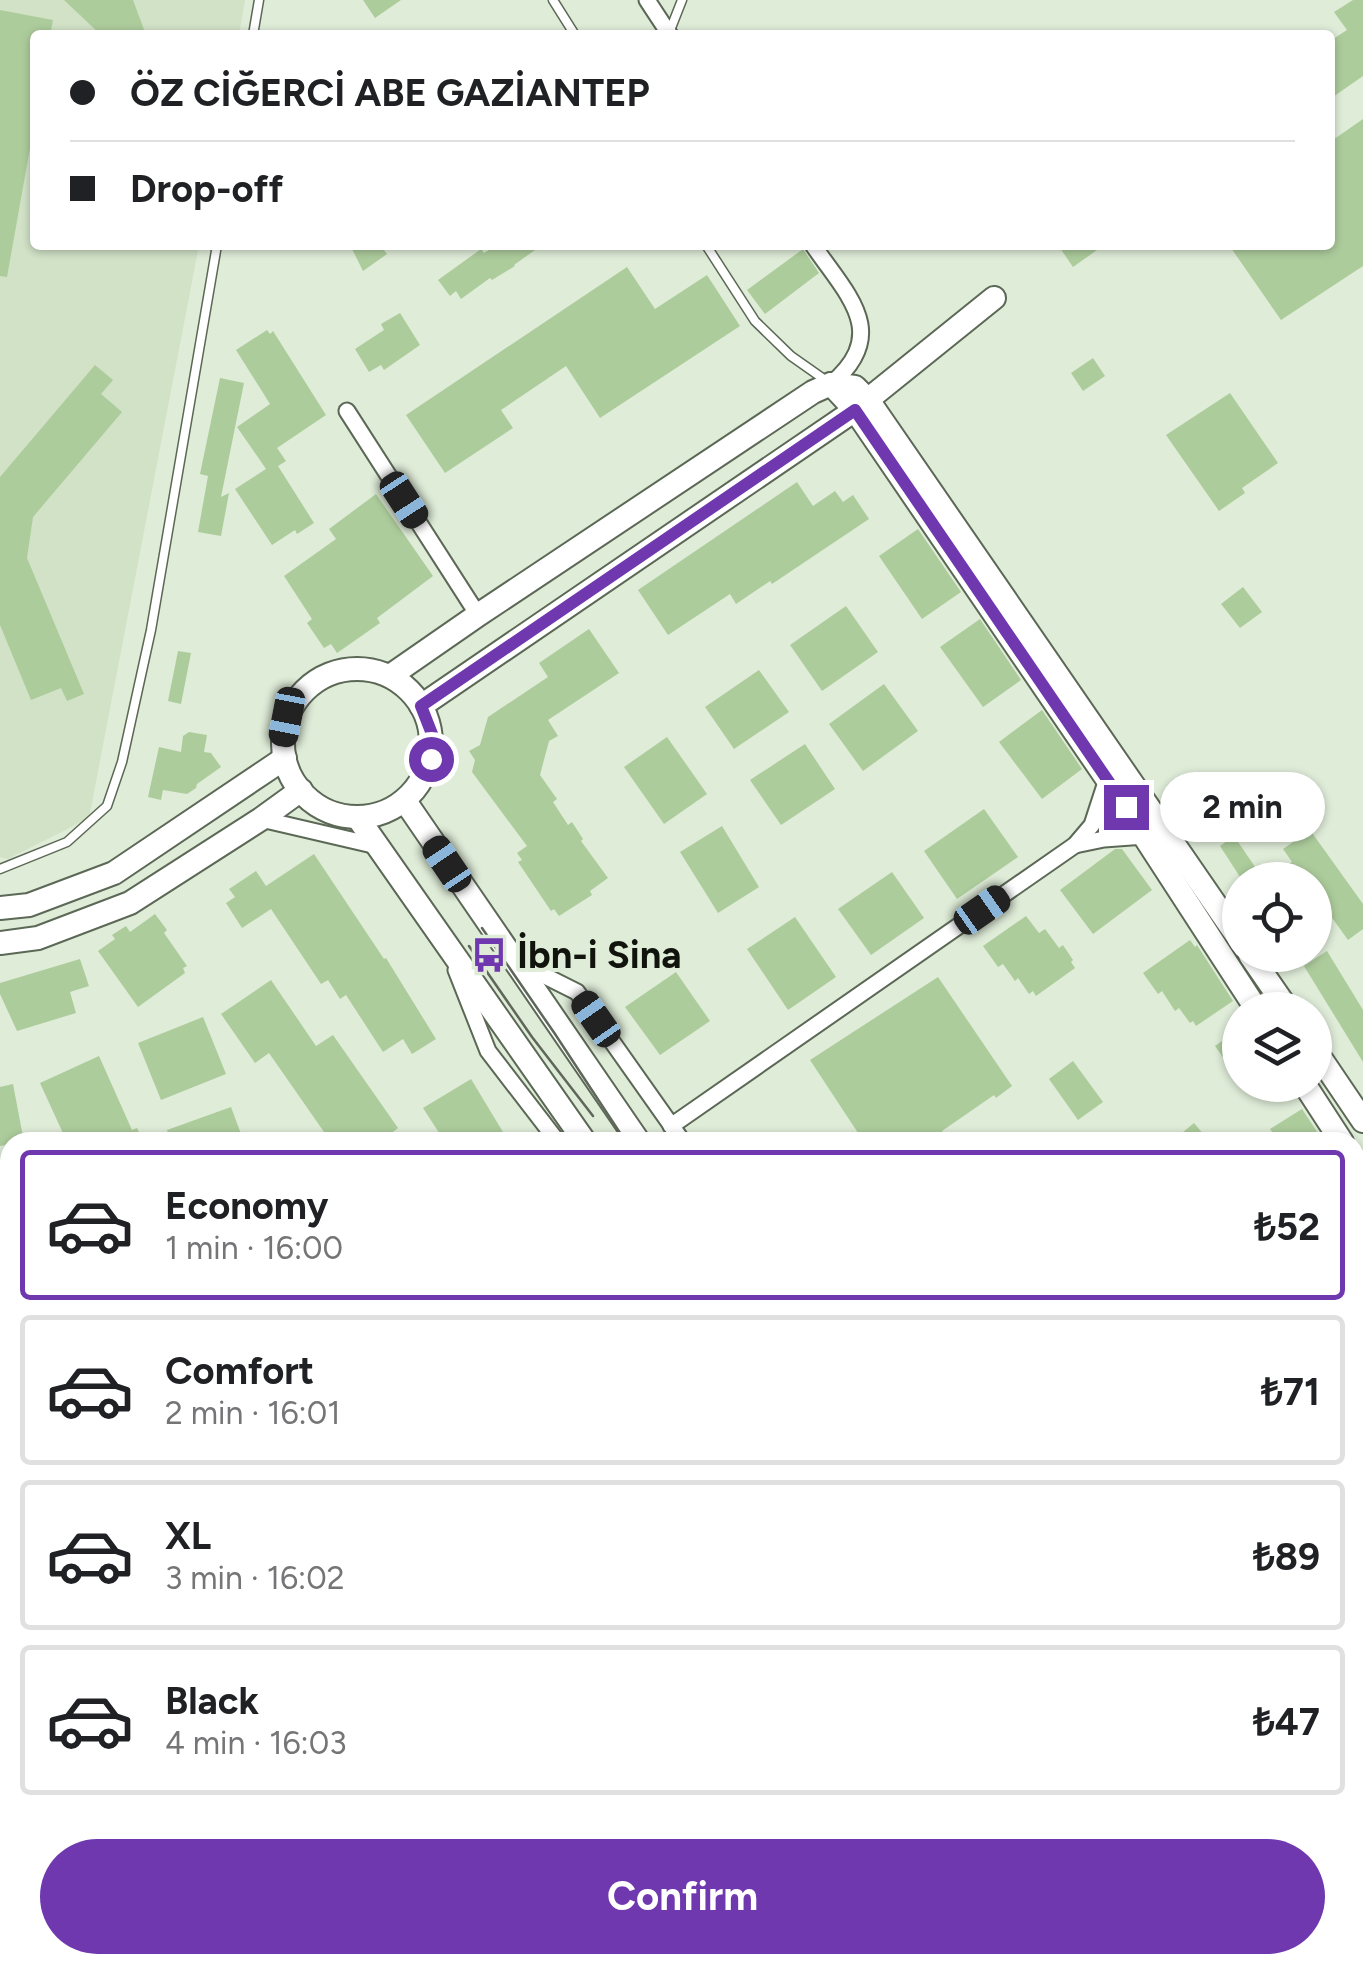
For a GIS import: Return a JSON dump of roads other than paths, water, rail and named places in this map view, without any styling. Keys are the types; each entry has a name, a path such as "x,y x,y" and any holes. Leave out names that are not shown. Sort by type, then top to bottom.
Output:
{"main road":[{"path":"421,706 861,405 994,298"},
{"path":"390,676 822,388 855,387 861,405 1245,992"},
{"path":"861,405 1222,915"},
{"path":"364,668 390,676 409,689 421,706 432,734 431,759 421,782 404,801 358,818 334,814 313,803 296,786 285,758 287,717 299,696 317,680 339,670 364,668"},
{"path":"0,908 29,905 114,873 285,758"},
{"path":"0,943 38,938 130,903 301,790"},
{"path":"404,801 632,1132"},
{"path":"358,818 578,1132"},
{"path":"1332,1075 1363,1121"},
{"path":"1316,1102 1336,1132"}],"street":[{"path":"646,0 666,30"},
{"path":"816,250 853,304 862,334 854,361 846,372 822,388"},
{"path":"347,411 478,616"},
{"path":"672,1126 1074,845 1092,825 1107,779"},
{"path":"261,819 377,846"},
{"path":"1074,845 1145,836"},
{"path":"443,939 488,1050 550,1132"},
{"path":"510,958 577,992 676,1132"}],"lane":[{"path":"255,30 260,0"},
{"path":"554,0 572,30"},
{"path":"671,30 682,0"},
{"path":"0,869 67,842 107,806 122,762 151,630 216,250"},
{"path":"709,250 754,321 822,388"}],"tram line":[{"path":"482,928 619,1132"},
{"path":"469,946 593,1116"}],"place":[{"name":"İbn-i Sina","path":"489,955"}]}
